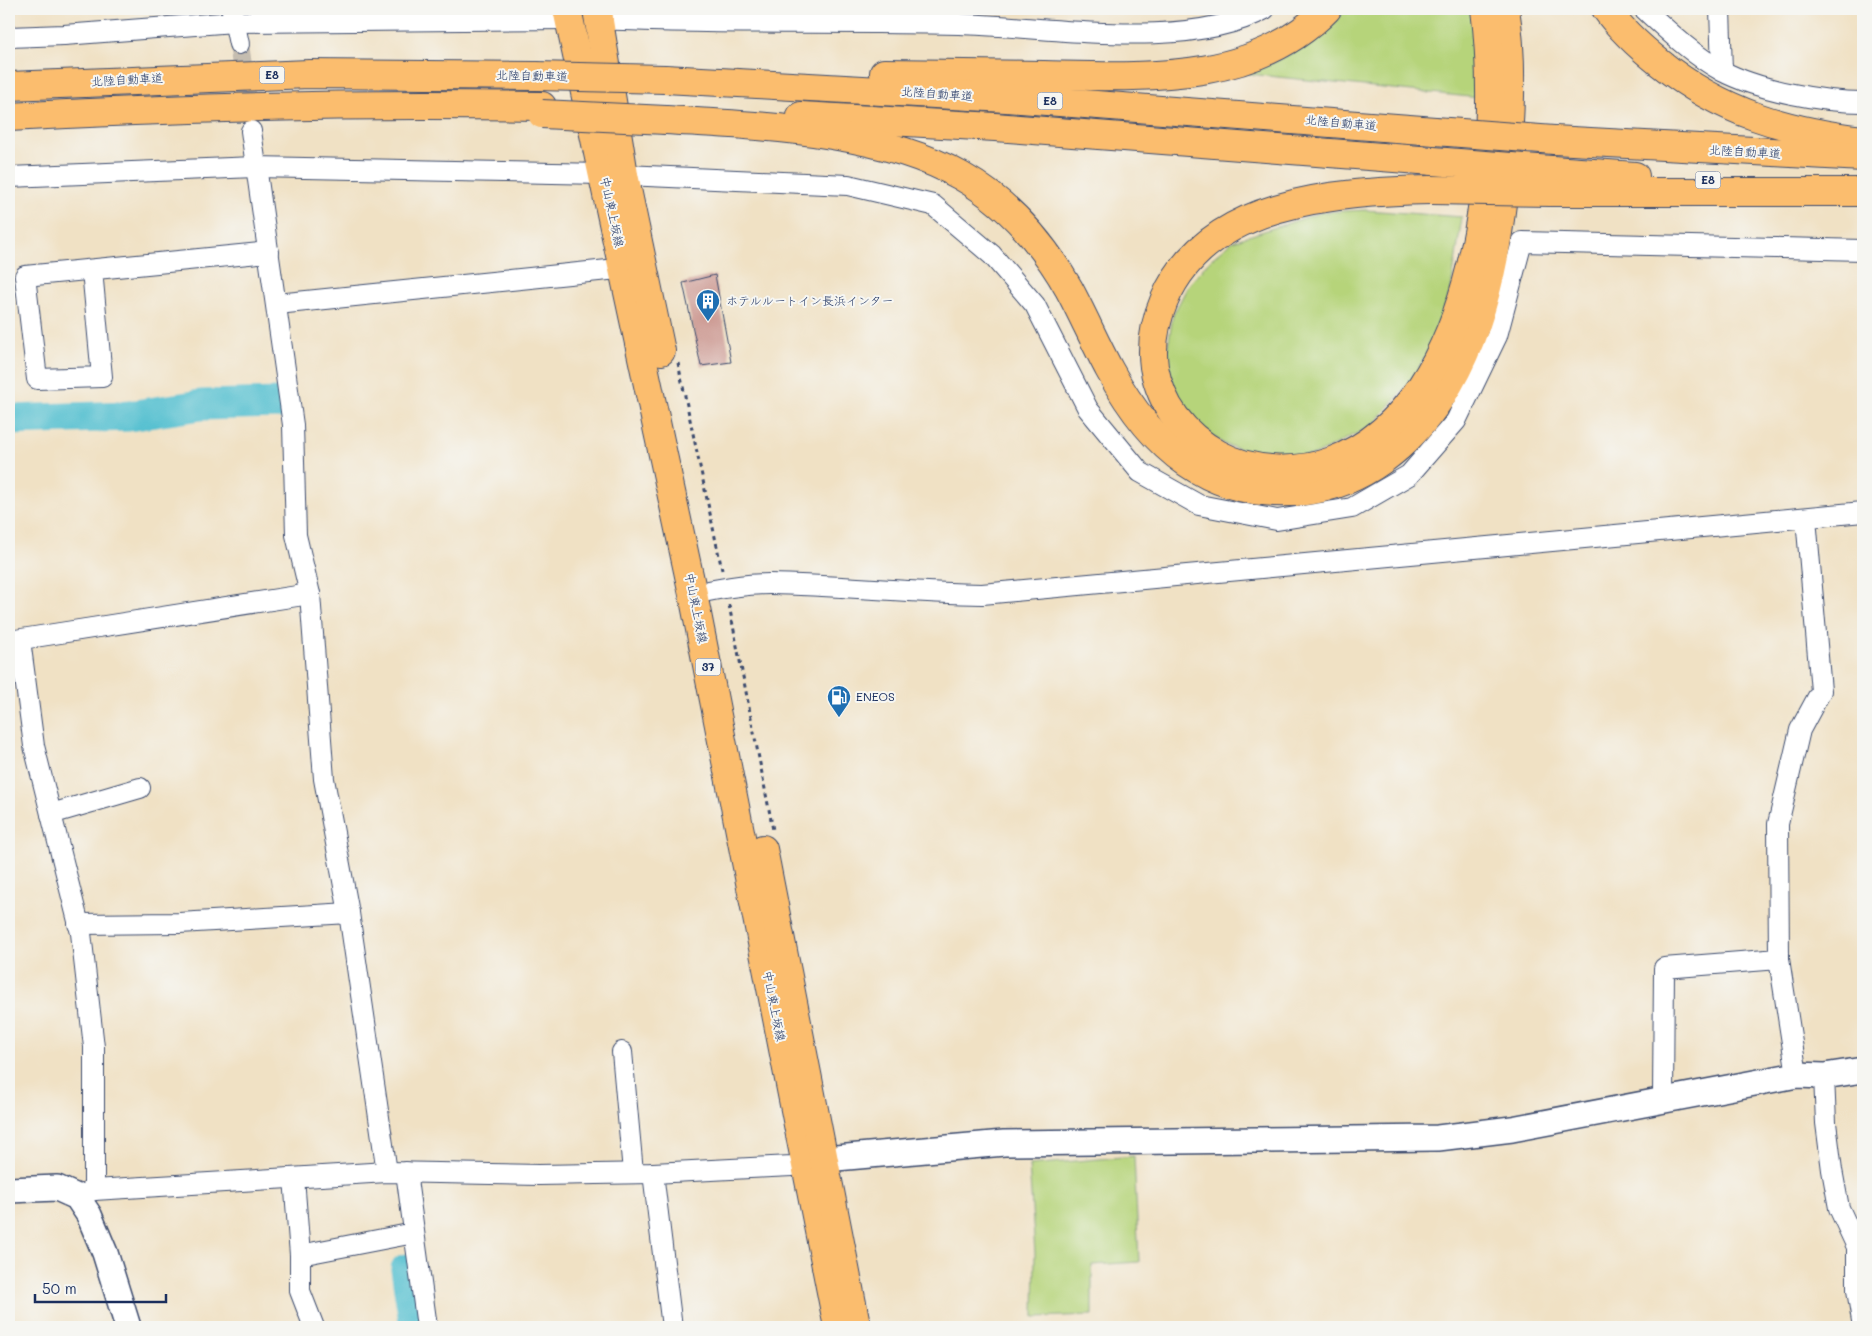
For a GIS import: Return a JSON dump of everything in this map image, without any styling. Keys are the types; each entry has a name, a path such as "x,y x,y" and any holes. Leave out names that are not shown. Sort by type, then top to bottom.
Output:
{"main road":[{"path":"665,77 836,72 1114,77 1175,74 1234,64 1259,55 1299,34 1327,9"},
{"path":"1484,9 1490,92 1481,213 1458,309 1436,365 1406,410 1364,446 1320,466 1277,469 1241,463 1218,454 1183,428 1171,413 1156,378 1153,358 1158,314 1168,290 1181,270 1198,252 1236,225 1262,214 1292,205 1353,194 1431,190 1551,181 1863,192"},
{"path":"9,117 195,108 302,106 542,110 665,115 790,130 871,143 905,152 959,174 1005,207 1027,229 1048,256 1068,288 1128,402 1147,429 1168,450 1192,467 1215,479 1240,487 1266,492 1316,490 1337,484 1378,464 1411,435 1443,394 1469,342 1495,249 1505,174 1510,84 1505,9"},
{"path":"1606,9 1630,38 1653,58 1702,93 1736,110 1787,127 1863,140"},
{"name":"中山東上坂線","path":"598,12 614,175"},
{"name":"中山東上坂線","path":"568,14 614,175 710,590 815,1161 838,1327"},
{"name":"北陸自動車道","path":"9,86 309,74 665,77 1006,98 1554,140 1863,157"},
{"name":"E8","path":"665,115 995,127 1433,161 1551,181 1863,187"},
{"name":"中山東上坂線","path":"815,1161 857,1327"}],"street":[{"path":"598,12 960,24 1111,33 1195,30 1234,23 1265,9"},
{"path":"1644,9 1675,38 1722,71 1774,89 1844,102 1863,102"},
{"path":"1720,9 1722,71"},
{"path":"9,37 64,35 233,15 568,14"},
{"path":"233,15 239,44"},
{"path":"251,130 293,425 296,535 310,594 324,779 397,1172 414,1233 427,1327"},
{"path":"9,177 255,166 614,175 848,185 933,205 992,255 1035,305 1088,409 1140,472 1199,504 1278,520 1352,508 1409,475 1456,421 1497,336 1522,242 1863,250"},
{"path":"92,270 102,376 38,379 25,276 269,252"},
{"path":"277,304 634,267"},
{"path":"710,590 768,584 931,594 982,594 1863,512"},
{"path":"1796,1075 1779,959 1778,824 1800,730 1821,691 1806,518"},
{"path":"128,1327 105,1253 88,1215 85,1194 94,1048 78,924 34,746 14,641 310,594"},
{"path":"51,814 140,788"},
{"path":"78,924 179,923 350,914"},
{"path":"1663,1099 1664,968 1779,959"},
{"path":"622,1052 672,1327"},
{"path":"9,1190 57,1188 85,1194 397,1172 539,1175 643,1172 815,1161 1004,1143 1438,1138 1512,1129 1796,1075 1824,1076 1863,1070"},
{"path":"1824,1076 1826,1123 1832,1170 1839,1208 1857,1247 1857,1290 1863,1327"},
{"path":"294,1178 300,1255 300,1291 314,1327"},
{"path":"300,1255 414,1233"}],"path":[{"path":"677,358 710,590 775,839"}],"green space":[{"path":"1346,9 1474,9 1479,98 1249,74 1289,55 1314,40 1337,21"},
{"path":"1365,210 1462,217 1451,289 1426,355 1411,381 1373,425 1315,455 1276,458 1226,445 1195,425 1178,396 1166,359 1173,315 1188,286 1209,261 1233,241 1323,212"},
{"path":"1134,1156 1139,1262 1092,1265 1092,1315 1034,1317 1035,1253 1029,1165"}],"building":[{"name":"ホテルルートイン長浜インター","path":"715,275 731,362 701,366 683,283"}],"waterway":[{"path":"9,420 129,416 201,405 282,403"},
{"path":"406,1269 415,1327"}],"tunnel":[{"path":"239,44 250,121"}],"place":[{"name":"ホテルルートイン長浜インター","path":"708,322"},
{"name":"ENEOS","path":"839,718"}]}
